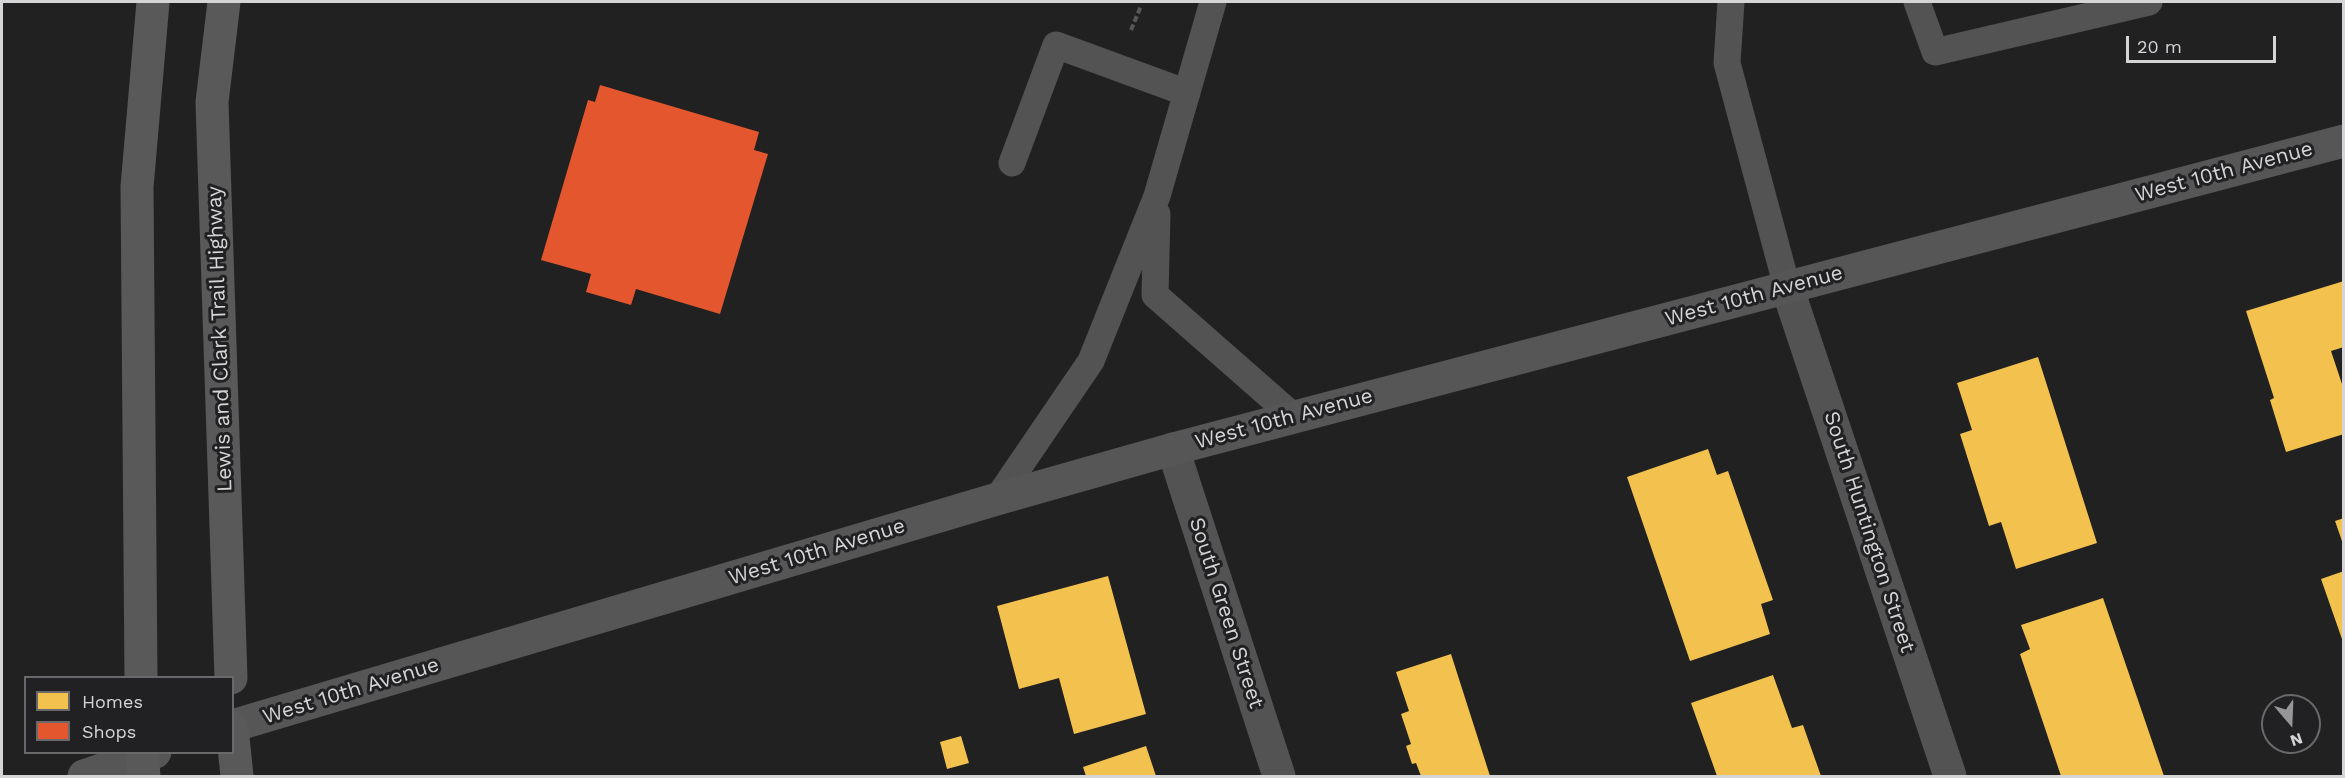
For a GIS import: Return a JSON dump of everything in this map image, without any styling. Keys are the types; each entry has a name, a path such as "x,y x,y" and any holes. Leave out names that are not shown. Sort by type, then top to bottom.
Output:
{"highway":[{"path":"141,676 137,187 153,2"},
{"name":"Lewis and Clark Trail Highway","path":"224,2 212,102 231,676"},
{"path":"234,747 237,777"}],"main road":[{"name":"West 10th Avenue","path":"234,726 1173,448 2343,141"},
{"path":"84,777 146,760"}],"street":[{"name":"South Huntington Street","path":"1787,288 1950,777"},
{"name":"South Green Street","path":"1173,448 1279,777"}],"lane":[{"path":"997,499 1091,361 1157,196 1213,2"},
{"path":"1731,2 1727,63 1787,288"},
{"path":"1917,2 1935,52 2149,2"},
{"path":"1012,163 1056,45 1187,93"},
{"path":"1157,196 1155,295 1294,417"}],"building: Homes":[{"path":"2344,281 2344,347 2331,351 2344,390 2344,434 2286,452 2270,400 2274,398 2246,311"},
{"path":"2038,357 2097,543 2016,569 2001,522 1989,526 1960,434 1972,430 1957,383"},
{"path":"1708,449 1717,475 1728,471 1773,600 1761,604 1770,634 1690,661 1627,477"},
{"path":"2344,518 2344,544 2343,544 2335,521"},
{"path":"2344,571 2344,642 2343,642 2321,579"},
{"path":"1108,576 1146,714 1074,734 1059,678 1019,689 997,606"},
{"path":"2103,598 2164,776 2061,776 2020,654 2030,649 2021,625"},
{"path":"1451,654 1490,776 1421,776 1416,763 1412,764 1406,746 1411,744 1401,714 1409,711 1396,672"},
{"path":"1773,675 1792,728 1803,725 1821,776 1717,776 1691,703"},
{"path":"961,736 969,763 947,769 940,742"},
{"path":"1146,746 1156,776 1086,776 1083,767"}],"building: Shops":[{"path":"600,85 759,132 754,150 768,154 720,314 636,289 631,305 586,292 591,274 541,260 588,100 595,102"}]}
